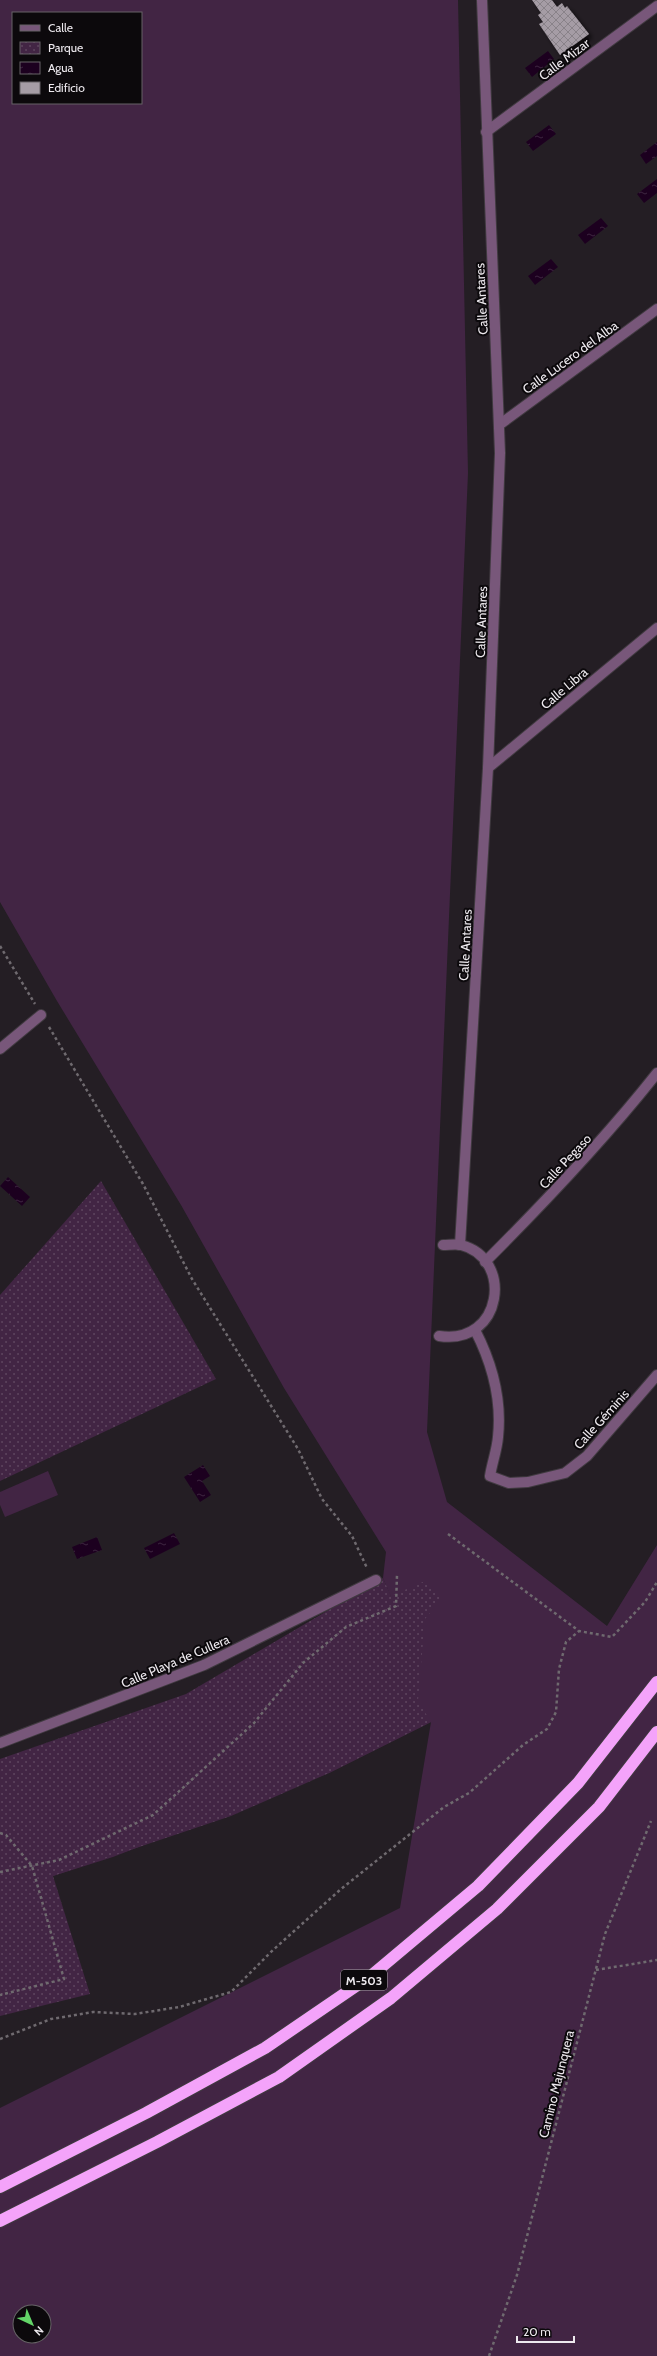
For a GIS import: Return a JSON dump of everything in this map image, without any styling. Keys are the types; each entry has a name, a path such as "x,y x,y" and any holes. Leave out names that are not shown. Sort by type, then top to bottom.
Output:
{"highway":[{"name":"M-503","path":"0,2187 146,2113 265,2048 372,1975 478,1886 578,1783 657,1682"},
{"name":"M-503","path":"0,2221 157,2142 278,2077 391,1998 497,1909 600,1807 657,1732"}],"street":[{"name":"Calle Antares","path":"460,1245 488,768 500,452 486,132 482,0"},
{"name":"Calle Mizar","path":"486,132 657,6"},
{"name":"Calle Lucero del Alba","path":"499,425 657,309"},
{"name":"Calle Libra","path":"488,768 657,628"},
{"path":"0,1049 41,1014"},
{"name":"Calle Pegaso","path":"485,1262 568,1178 620,1120 657,1073"},
{"path":"439,1336 459,1336 476,1330 488,1317 496,1297 494,1279 485,1262 474,1250 460,1245 443,1245"},
{"name":"Calle Géminis","path":"476,1330 489,1357 498,1392 498,1437 490,1476 509,1483 528,1482 566,1472 587,1456 657,1375"},
{"name":"Calle Playa de Cullera","path":"0,1743 204,1665 372,1576"}],"path":[{"path":"0,946 143,1184 192,1279 298,1449 322,1499 352,1536 372,1576"},
{"path":"448,1534 579,1631 612,1637 645,1602 657,1582"},
{"path":"0,1872 58,1860 153,1816 254,1723 303,1663 346,1627 396,1606 397,1575"},
{"path":"0,2039 51,2019 93,2012 136,2014 179,2007 231,1992 273,1950 341,1889 444,1807 469,1793 523,1745 547,1729 556,1712 559,1669 566,1642 579,1631"},
{"name":"Camino Majunquera","path":"489,2356 517,2275 605,1934 650,1821"},
{"path":"0,1833 6,1835 32,1866 64,1979 0,1995"},
{"path":"596,1970 657,1960"}],"green space":[{"path":"0,0 458,0 468,473 427,1432 447,1502 607,1626 657,1545 657,2356 0,2356 0,2108 400,1908 431,1722 329,1773 113,1857 53,1876 0,2002 40,1872 425,1582 391,1597 383,1578 386,1552 284,1388 181,1205 57,1001 0,902"},
{"path":"101,1181 216,1379 0,1481 0,1295"},
{"path":"48,1471 58,1495 5,1517 0,1505 0,1492"},
{"path":"383,1578 391,1596 425,1581 443,1597 425,1619 418,1701 431,1722 329,1773 231,1816 53,1876 90,1994 0,2016 0,1759 186,1694"}],"water":[{"path":"548,51 554,59 532,77 525,68"},
{"path":"549,125 556,134 533,151 526,142"},
{"path":"657,142 657,156 646,164 640,155"},
{"path":"657,179 657,193 644,203 637,194"},
{"path":"601,218 608,226 585,244 578,235"},
{"path":"551,259 558,267 535,285 528,276"},
{"path":"8,1177 30,1197 22,1206 0,1186"},
{"path":"203,1465 210,1476 202,1481 211,1495 200,1502 184,1477"},
{"path":"174,1533 180,1544 150,1559 144,1548"},
{"path":"97,1537 102,1550 77,1559 72,1547"}],"building":[{"path":"532,0 552,0 557,7 562,3 565,8 567,6 589,34 560,55 539,24 543,22 538,15 541,13"}]}
